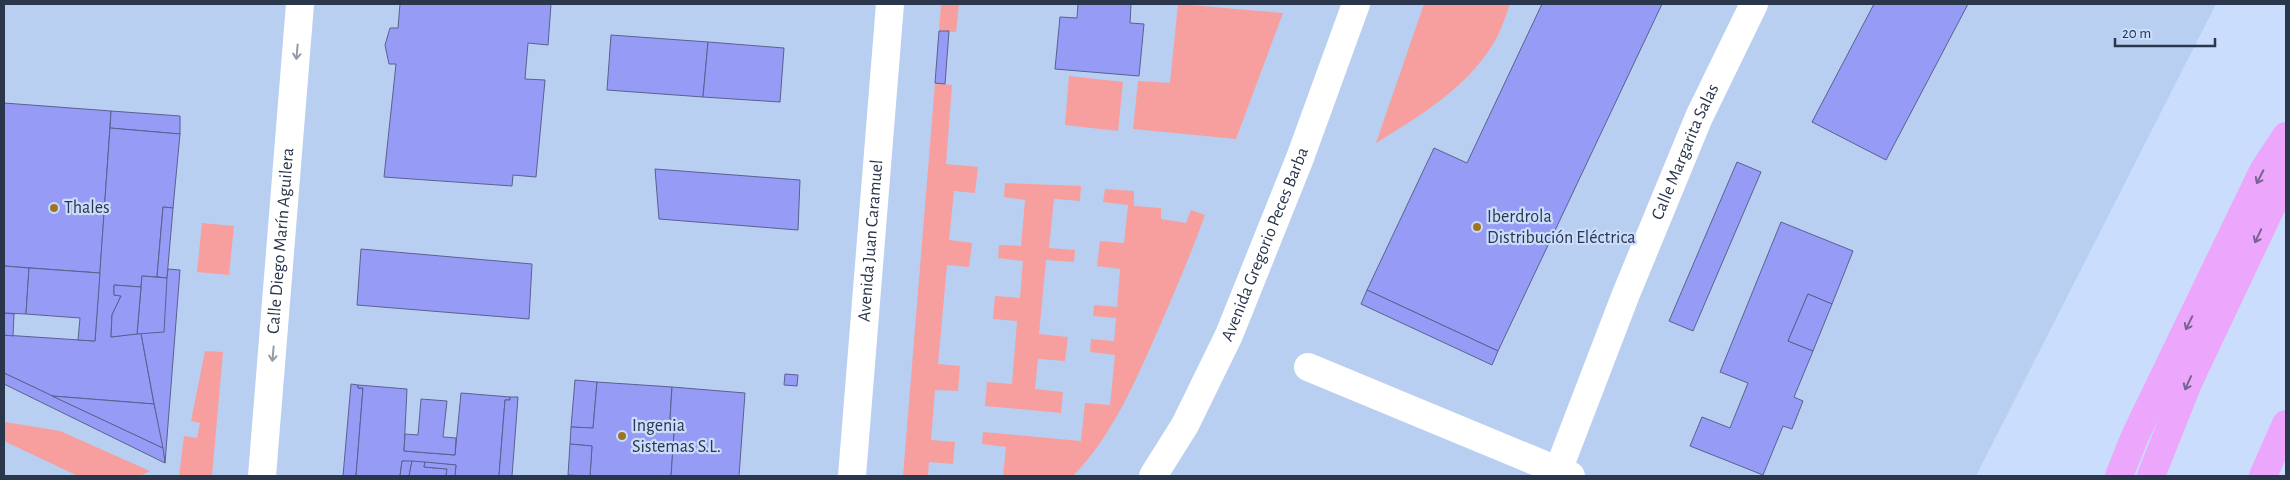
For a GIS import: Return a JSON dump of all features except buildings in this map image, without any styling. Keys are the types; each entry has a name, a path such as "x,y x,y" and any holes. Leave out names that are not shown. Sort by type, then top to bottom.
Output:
{"highway":[{"path":"2119,476 2135,436 2263,171 2286,136"},
{"path":"2150,476 2188,383 2286,176"},
{"path":"2263,476 2286,424"}],"street":[{"name":"Calle Diego Marín Aguilera","path":"262,476 300,4"},
{"name":"Avenida Juan Caramuel","path":"852,476 890,4"},
{"name":"Avenida Gregorio Peces Barba","path":"1153,476 1185,425 1228,335 1300,158 1356,4"},
{"name":"Calle Margarita Salas","path":"1559,475 1626,294 1695,126 1754,4"},
{"path":"1308,367 1559,475"}],"shaded area":[{"path":"4,4 2216,4 1976,476 4,476"},
{"path":"941,4 959,4 956,32 939,31"},
{"path":"1178,4 1283,13 1236,139 1133,129 1138,81 1170,83"},
{"path":"1424,4 1510,4 1496,39 1472,72 1458,86 1427,110 1376,143"},
{"path":"1069,76 1123,82 1118,131 1065,125"},
{"path":"935,83 952,85 946,164 978,167 975,193 954,191 949,240 972,243 969,267 947,265 938,364 960,366 958,391 935,390 931,440 955,442 953,464 929,462 928,476 903,476"},
{"path":"1005,183 1081,186 1080,201 1054,199 1049,248 1075,250 1074,262 1046,260 1039,334 1068,337 1065,361 1038,359 1035,389 1063,392 1061,413 985,406 987,382 1012,384 1017,321 993,319 995,296 1020,298 1023,261 998,258 999,245 1021,246 1025,200 1004,197"},
{"path":"1105,189 1134,191 1134,206 1161,208 1161,219 1186,223 1191,210 1205,215 1177,286 1132,387 1112,425 1087,460 1073,476 1003,476 1006,447 982,444 983,432 1081,441 1085,403 1110,405 1115,355 1090,352 1091,339 1114,341 1116,318 1093,316 1094,305 1117,307 1120,269 1097,266 1100,241 1124,243 1128,205 1103,202"},
{"path":"202,223 234,226 229,275 197,272"},
{"path":"205,351 223,352 212,476 179,476 184,436 197,438 200,423 191,421"},
{"path":"5,422 60,431 150,471 140,476 78,476 4,441"}],"place":[{"name":"Thales","path":"54,208"},
{"name":"Iberdrola Distribución Eléctrica","path":"1477,227"},
{"name":"Ingenia Sistemas S.L.","path":"622,436"}]}
